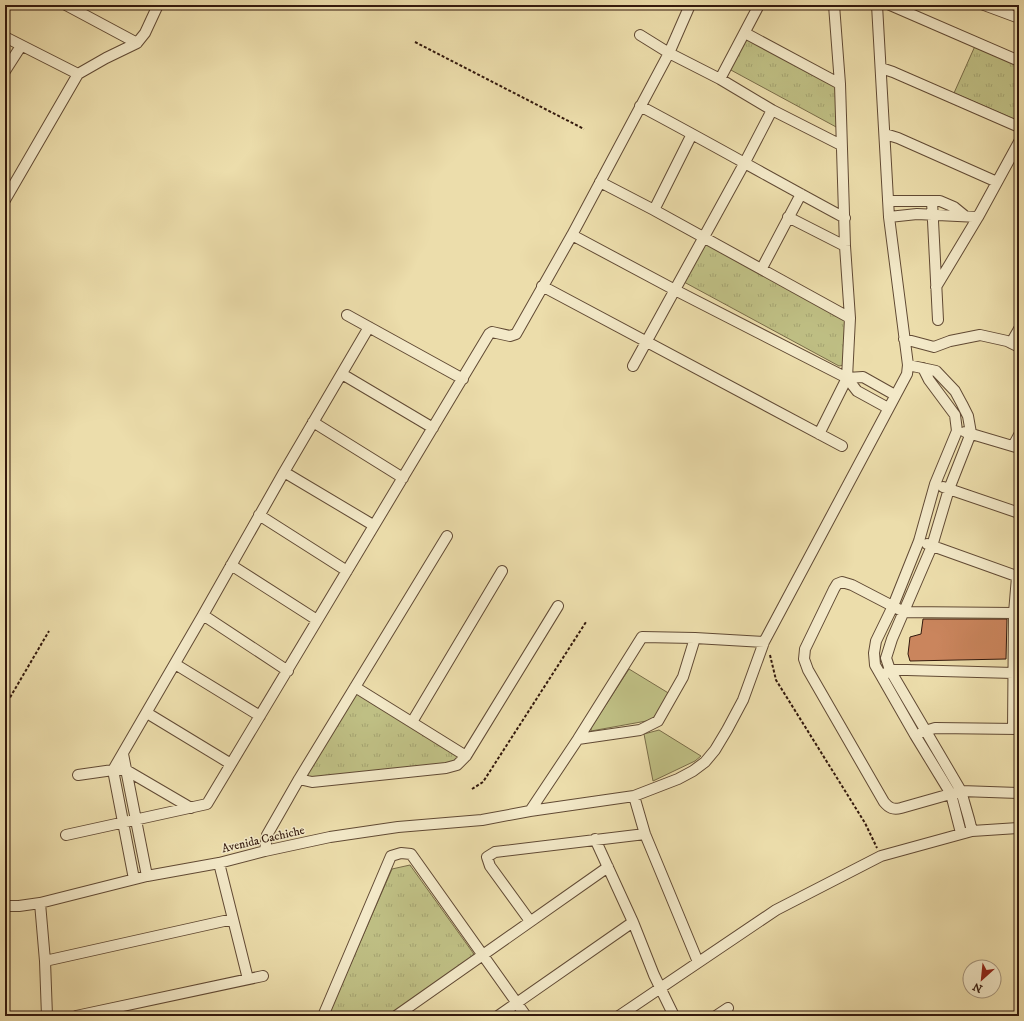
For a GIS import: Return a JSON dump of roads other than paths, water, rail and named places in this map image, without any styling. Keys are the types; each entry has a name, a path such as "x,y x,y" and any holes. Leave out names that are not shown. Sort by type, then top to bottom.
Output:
{"street":[{"path":"66,5 138,43"},
{"path":"5,200 78,74 106,58 138,43 158,5"},
{"path":"66,835 207,804 373,525 403,478 489,334 492,332 513,336 516,334 572,235 669,53 690,5"},
{"path":"720,79 745,33 758,5"},
{"path":"820,434 847,378 850,318 845,246 840,84 834,5"},
{"path":"877,5 889,217 908,365 936,371 955,391 968,416 971,433 949,489 932,546 886,658 890,670 926,730 970,819 972,831"},
{"path":"890,5 1019,61"},
{"path":"984,5 1019,18"},
{"path":"745,33 840,84"},
{"path":"640,35 669,53 720,79 772,110 841,145"},
{"path":"5,37 78,74"},
{"path":"5,72 21,46"},
{"path":"881,68 1019,127"},
{"path":"640,106 844,218"},
{"path":"632,366 744,164 772,110"},
{"path":"654,210 692,134"},
{"path":"885,134 898,138 997,182"},
{"path":"936,287 978,217 1019,142"},
{"path":"600,182 762,268 850,318"},
{"path":"762,268 801,194"},
{"path":"888,201 940,201 954,207 965,216"},
{"path":"932,201 938,320"},
{"path":"889,217 932,214 978,217"},
{"path":"788,217 845,246"},
{"path":"572,235 675,290 847,378 857,391 888,408"},
{"path":"542,286 646,340 842,446"},
{"path":"347,315 463,379"},
{"path":"134,879 113,770 369,327"},
{"path":"904,339 934,347 950,341 980,335 1007,341 1015,345 1019,329"},
{"name":"Avenida Cachiche","path":"5,906 40,903 147,876 219,863 330,837 398,827 482,820 530,811 634,796 678,779 693,771 705,762 719,743 743,700 764,642 907,374 908,365"},
{"path":"923,368 929,380 955,415 957,430 935,484 919,540 893,606 876,641 874,653 875,665 915,735 956,792 961,833"},
{"path":"342,374 433,428"},
{"path":"847,378 863,377 895,395"},
{"path":"313,422 403,478"},
{"path":"957,430 1016,447 1019,435"},
{"path":"284,472 373,525"},
{"path":"935,484 1019,513"},
{"path":"259,515 347,571"},
{"path":"265,851 267,836 299,779 447,536"},
{"path":"915,735 935,728 1016,729 1013,673 1014,613 1018,577 919,540"},
{"path":"231,565 317,620"},
{"path":"412,722 502,571"},
{"path":"1014,613 904,612 852,585 842,582 837,584 834,589 804,654 805,665 887,806 892,809 897,809 956,792 1019,793"},
{"path":"299,779 312,782 446,768 457,765 466,756 558,606"},
{"path":"203,615 288,670"},
{"path":"530,811 642,637 764,642"},
{"path":"578,738 640,730 658,721 683,677 695,638"},
{"path":"175,664 260,716"},
{"path":"881,675 890,670 1013,673"},
{"path":"355,687 466,756"},
{"path":"147,713 232,764"},
{"path":"123,754 147,876"},
{"path":"78,775 113,770 126,770 191,808"},
{"path":"634,796 645,834 698,962"},
{"path":"619,1016 776,910 881,856 961,833 1019,828"},
{"path":"530,921 490,866 487,857 495,852 645,834"},
{"path":"595,839 633,922 660,988 674,1016"},
{"path":"323,1016 391,856 401,853 411,854 526,1016"},
{"path":"219,863 248,979"},
{"path":"396,1016 608,867"},
{"path":"40,903 45,961 47,1016"},
{"path":"45,961 233,920"},
{"path":"498,1016 633,922"},
{"path":"76,1016 263,976"},
{"path":"716,1016 728,1008"}]}
